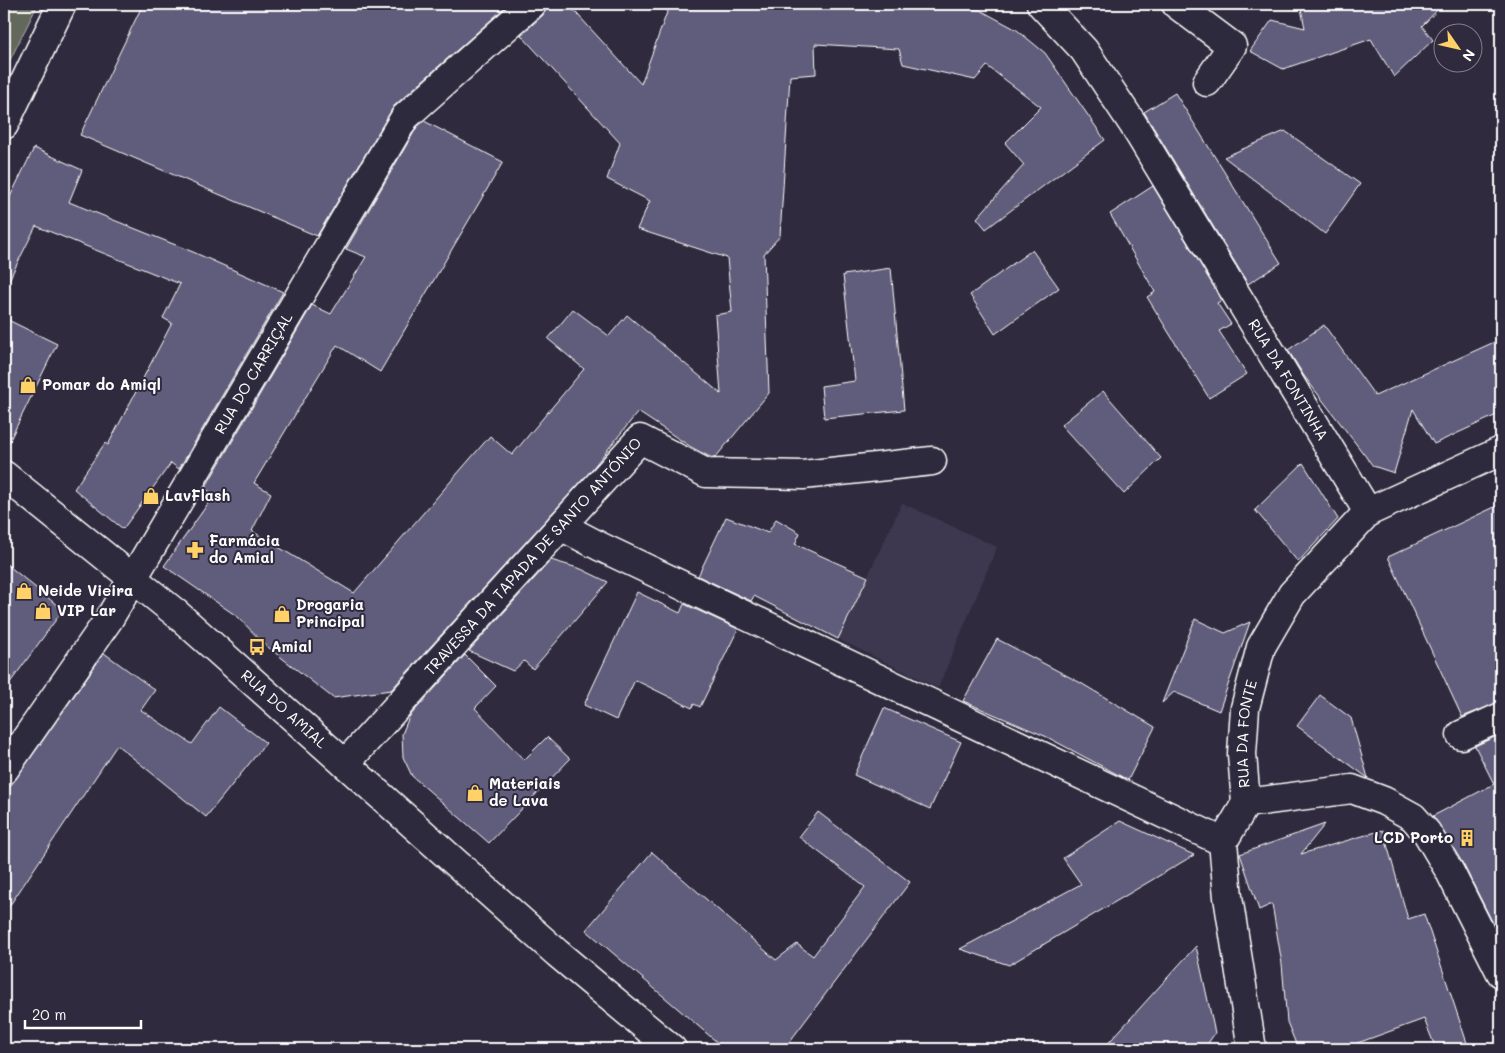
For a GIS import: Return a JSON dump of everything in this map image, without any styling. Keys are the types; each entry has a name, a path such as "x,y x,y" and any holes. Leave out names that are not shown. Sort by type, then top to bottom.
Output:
{"street":[{"path":"4,125 62,4"},
{"name":"RUA DO CARRIÇAL","path":"4,770 109,619 405,117 532,4"},
{"name":"RUA DA FONTINHA","path":"1041,4 1084,50 1133,124 1368,512"},
{"path":"1176,4 1232,46 1208,82"},
{"name":"TRAVESSA DA TAPADA DE SANTO ANTÓNIO","path":"346,764 640,440 706,473 803,475 932,461"},
{"path":"1368,512 1501,451"},
{"name":"RUA DO AMIAL","path":"4,475 133,578 346,764 557,953 672,1049"},
{"name":"RUA DA FONTE","path":"1223,842 1246,803 1242,754 1245,708 1261,647 1292,594 1368,512"},
{"path":"561,526 601,547 1223,842 1228,896 1252,1049"},
{"path":"1461,735 1501,717"},
{"path":"1246,803 1352,789 1384,800 1413,817 1426,833 1450,872 1501,973"}],"shaded area":[{"path":"902,503 997,547 938,688 838,639"}],"green space":[{"path":"4,4 38,4 4,72"}],"building":[{"path":"143,4 509,4 394,106 317,236 80,135"},
{"path":"547,4 568,4 641,84 670,4 922,4 980,10 1017,30 1045,53 1105,140 986,229 977,218 1024,165 1005,143 1041,107 987,66 975,80 903,64 899,49 815,44 816,74 790,76 780,236 764,254 769,393 715,458 691,447 638,412 588,474 391,690 333,698 264,644 238,617 164,566 214,495 205,488 312,305 331,314 366,257 346,249 417,127 424,121 503,162 380,372 337,345 254,483 271,493 252,531 354,593 490,436 512,455 584,369 548,339 573,309 609,336 627,315 721,394 715,315 732,312 727,258 637,229 650,201 607,179 620,143 521,35 543,15"},
{"path":"1300,4 1443,4 1422,26 1432,41 1394,77 1371,39 1283,69 1250,51 1272,20 1305,28"},
{"path":"1175,93 1281,263 1248,284 1144,112"},
{"path":"1285,131 1360,184 1325,234 1224,157"},
{"path":"34,148 82,170 69,202 193,252 283,292 179,469 171,463 123,529 74,489 105,443 108,445 172,323 163,318 180,284 36,226 4,290 4,209"},
{"path":"1153,186 1222,300 1217,303 1231,324 1219,331 1247,374 1209,398 1147,297 1155,292 1110,214"},
{"path":"1032,250 1059,288 995,334 970,295"},
{"path":"891,268 904,410 824,418 821,386 855,381 843,275"},
{"path":"4,318 57,344 4,452"},
{"path":"1324,325 1375,396 1501,339 1501,413 1434,444 1413,409 1394,473 1373,466 1304,376 1288,350"},
{"path":"1103,391 1161,458 1124,494 1061,425"},
{"path":"1303,463 1338,519 1298,562 1255,510"},
{"path":"1501,504 1501,702 1462,717 1388,557"},
{"path":"726,517 768,533 776,519 800,533 795,544 868,577 838,639 754,596 751,601 698,576"},
{"path":"551,560 581,569 608,582 533,669 524,661 513,671 469,651"},
{"path":"4,562 63,610 4,691"},
{"path":"637,592 680,613 684,604 738,629 700,707 694,704 692,708 635,680 616,720 584,705"},
{"path":"1195,619 1225,633 1250,622 1219,711 1174,692 1162,703"},
{"path":"997,639 1079,682 1155,727 1128,780 1047,737 963,701"},
{"path":"104,653 155,690 141,710 192,744 219,707 266,743 206,817 117,745 4,914 4,795"},
{"path":"465,655 496,686 475,708 524,760 547,737 570,759 489,843 412,776 403,757 402,734 409,717"},
{"path":"1320,695 1351,718 1368,778 1297,726"},
{"path":"884,708 961,742 930,809 854,775"},
{"name":"LCD Porto","path":"1501,734 1501,939 1463,864 1433,816 1494,784 1475,746"},
{"path":"818,812 910,882 784,1049 725,1049 586,930 652,852 776,960 797,944 813,956 865,887 799,837"},
{"path":"1120,821 1194,855 1009,965 960,949 1081,884 1063,858"},
{"path":"1325,824 1301,854 1383,830 1408,919 1424,914 1469,1049 1436,1049 1424,1019 1341,1049 1298,1049 1287,1022 1282,964 1272,904 1259,910 1240,854"},
{"path":"1196,946 1215,1033 1204,1049 1103,1049"}],"place":[{"name":"Pomar do Amiql","path":"28,385"},
{"name":"LavFlash","path":"151,496"},
{"name":"Farmácia do Amial","path":"195,550"},
{"name":"Neide Vieira","path":"24,591"},
{"name":"VIP Lar","path":"43,611"},
{"name":"Drogaria Principal","path":"282,614"},
{"name":"Amial","path":"257,647"},
{"name":"Materiais de Lava","path":"475,793"},
{"name":"LCD Porto","path":"1467,838"}]}
